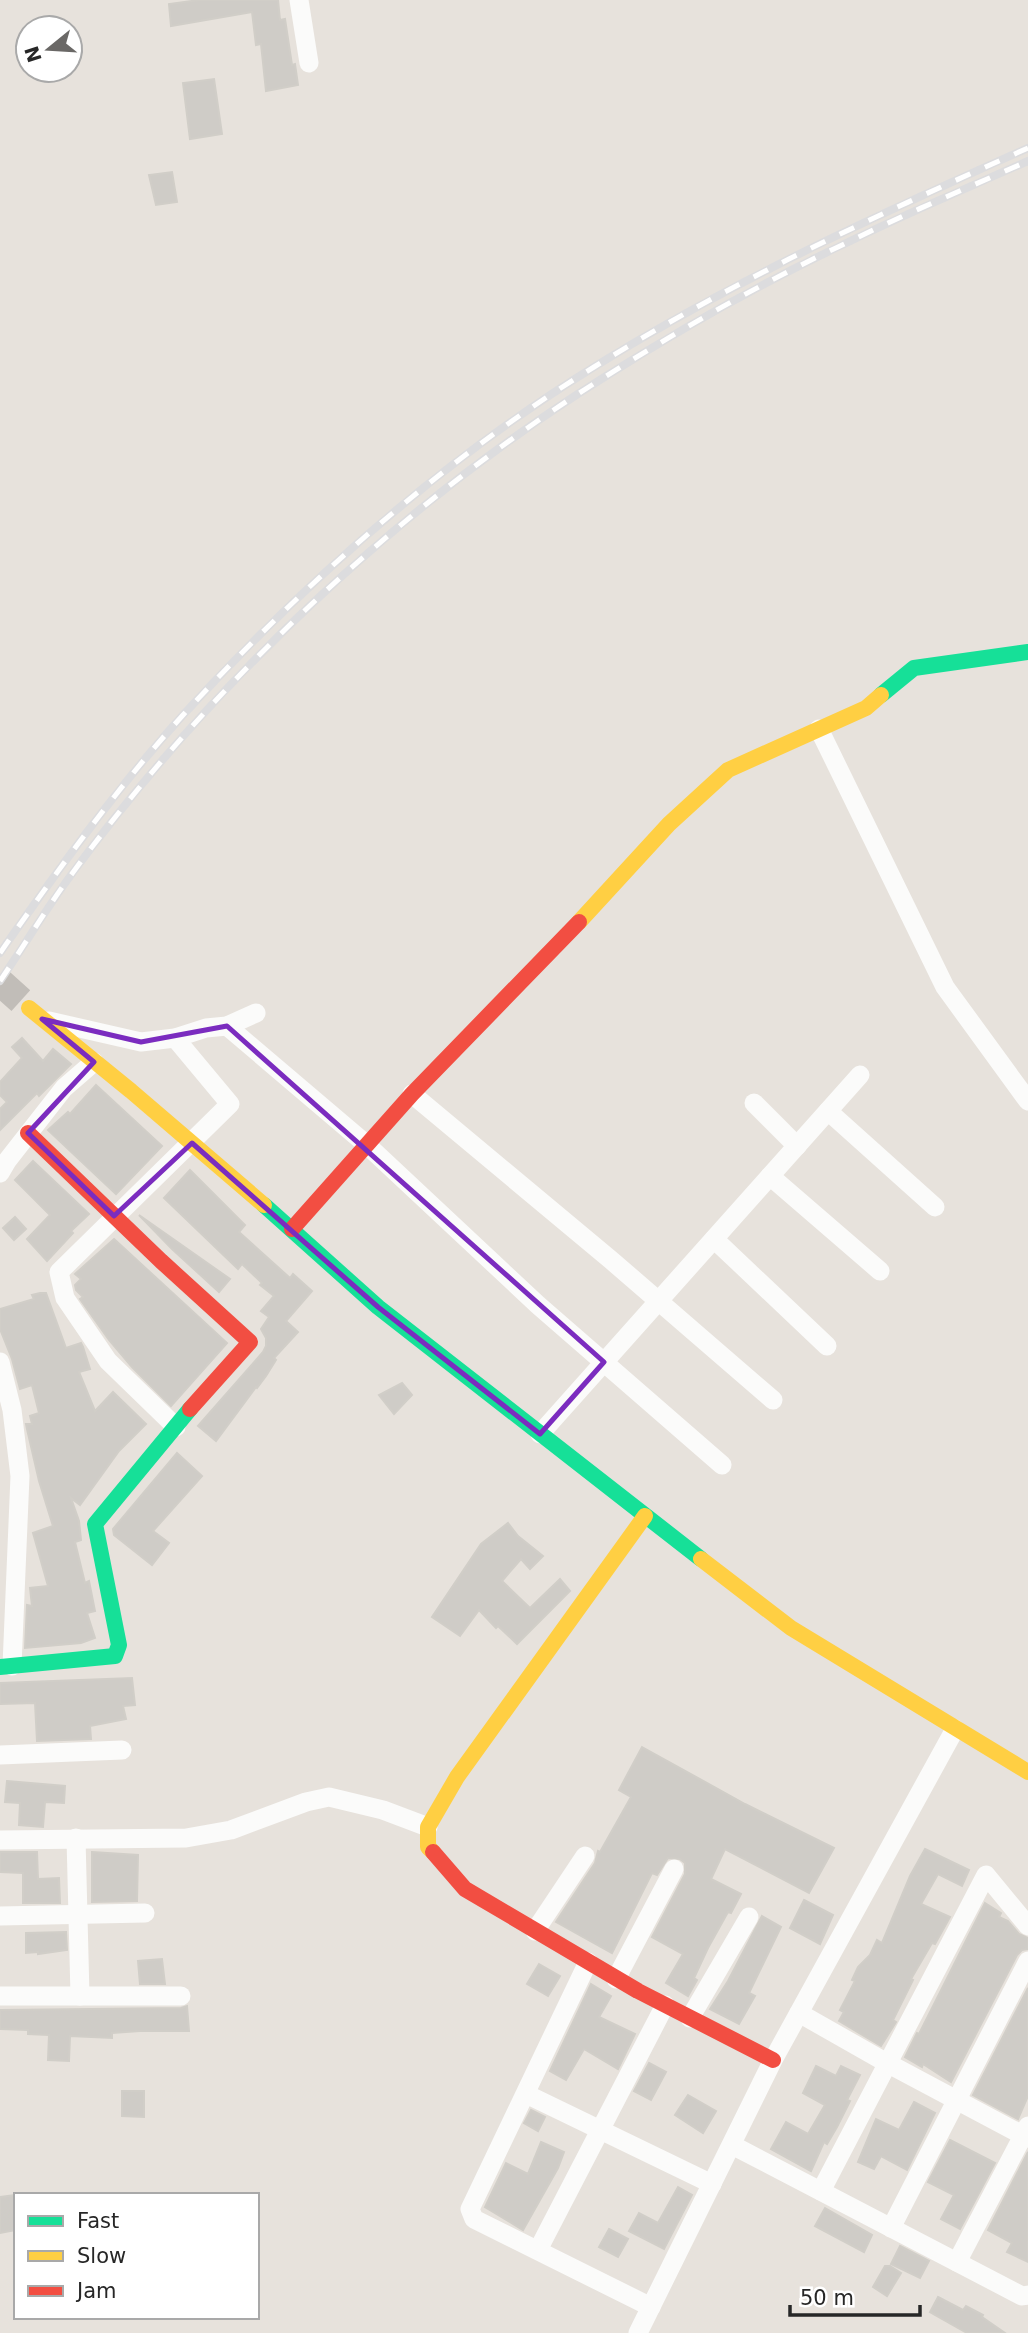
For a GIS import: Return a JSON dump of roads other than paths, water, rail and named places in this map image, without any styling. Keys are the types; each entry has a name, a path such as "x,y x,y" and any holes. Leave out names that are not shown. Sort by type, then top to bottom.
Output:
{"street":[{"path":"299,0 309,63"},
{"path":"292,1229 412,1094 592,908 669,824 728,770 866,708 914,668 1028,652"},
{"path":"819,729 945,988 1028,1101"},
{"path":"35,1014 141,1042 175,1038 205,1028 228,1026 256,1013"},
{"path":"35,1014 192,1143 378,1307 791,1628 1028,1772"},
{"path":"228,1026 367,1145 528,1295 722,1465"},
{"path":"175,1038 230,1104 59,1272 65,1298 108,1362 176,1427"},
{"path":"0,1173 65,1088 94,1062"},
{"path":"540,1434 860,1075"},
{"path":"412,1094 773,1400"},
{"path":"754,1103 797,1146"},
{"path":"828,1111 935,1207"},
{"path":"1,1370 12,1410 20,1476 6,1667 116,1656 119,1645 95,1524 250,1342 28,1133"},
{"path":"770,1176 880,1271"},
{"path":"714,1239 827,1346"},
{"path":"645,1516 457,1777 428,1827 428,1847 465,1889 616,1979 773,2060"},
{"path":"638,2333 773,2060 955,1729"},
{"path":"0,1755 122,1749"},
{"path":"0,1840 186,1838 231,1830 306,1802 329,1797 383,1810 428,1827"},
{"path":"76,1838 80,1996"},
{"path":"535,1931 585,1856"},
{"path":"616,1979 674,1869"},
{"path":"821,2191 986,1875 1028,1926"},
{"path":"0,1916 145,1913"},
{"path":"690,2018 749,1917"},
{"path":"891,2228 1028,1961"},
{"path":"588,1962 470,2209 474,2219 652,2307"},
{"path":"0,1996 181,1996"},
{"path":"538,2250 665,2005"},
{"path":"799,2014 956,2100 1026,2132 957,2262"},
{"path":"526,2094 712,2184"},
{"path":"732,2145 1022,2296 1028,2295"}],"tunnel":[{"path":"0,982 29,1008"}],"railway":[{"path":"0,953 134,772 229,666 326,572 482,442 594,367 699,306 862,224 1028,148"},
{"path":"0,981 71,875 185,734 314,602 383,540 454,482 603,378 719,309 861,236 1028,161"}]}
